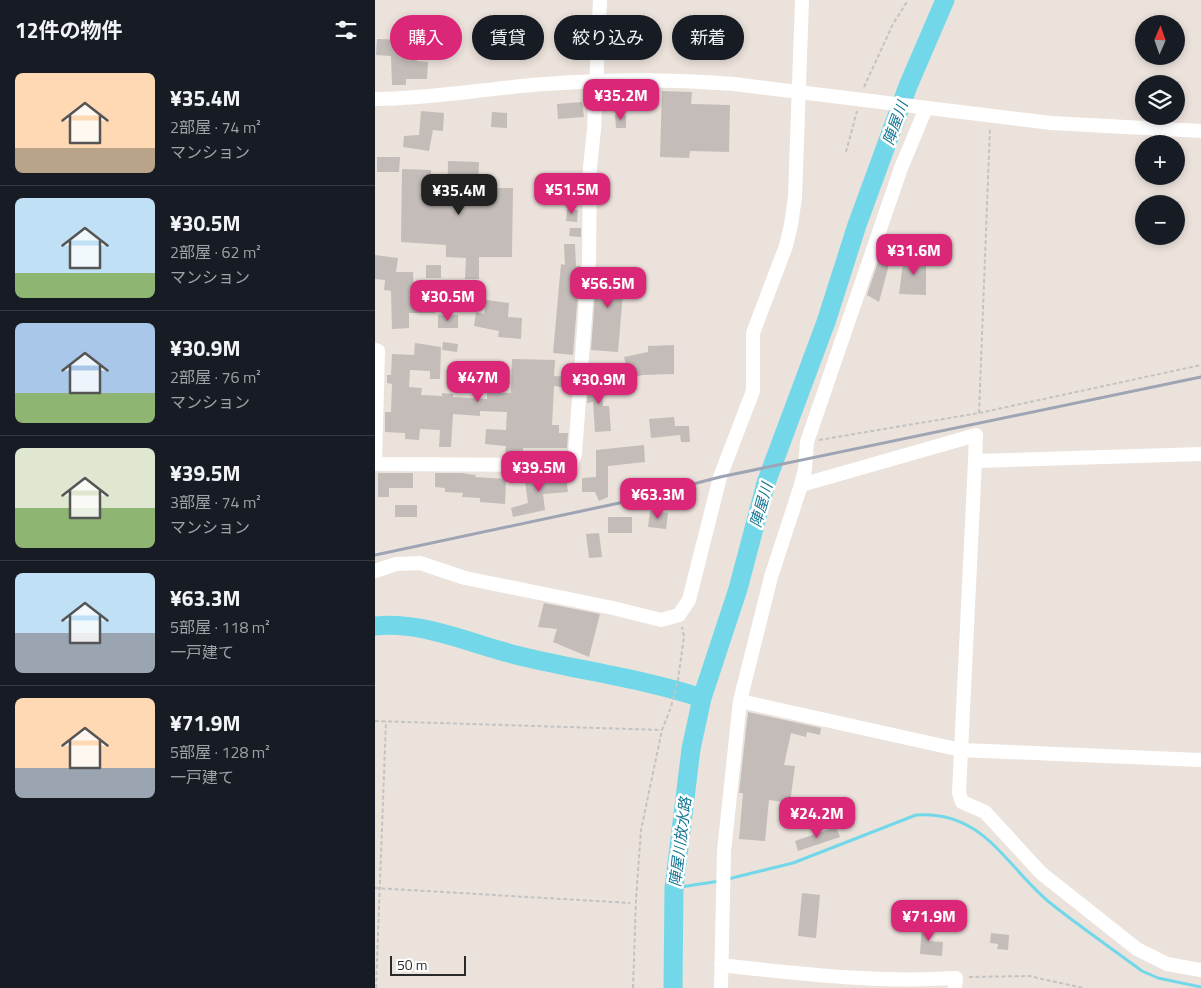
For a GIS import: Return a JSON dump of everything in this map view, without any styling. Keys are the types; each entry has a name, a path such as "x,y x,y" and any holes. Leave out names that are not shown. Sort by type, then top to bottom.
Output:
{"street":[{"path":"375,350 378,351 375,462 571,465 575,454 589,260 590,167 597,82 600,0"},
{"path":"375,571 396,564 420,563 465,578 613,608 661,620 679,615 689,600 720,477 749,406 753,391 753,332 791,225 795,197 802,0"},
{"path":"375,99 402,99 545,84 684,80 798,91 1051,123 1201,131"},
{"path":"721,988 724,851 740,701 771,577 801,485 805,469 807,442 923,108"},
{"path":"801,485 976,435 959,793 962,802 985,812 1041,873 1137,949 1167,964 1201,970"},
{"path":"975,461 1201,454"},
{"path":"740,701 961,750 1201,760"},
{"path":"721,965 848,979 956,983"}],"path":[{"path":"846,152 862,100 893,24 908,0"},
{"path":"979,413 991,116"},
{"path":"807,442 979,413 1201,365"},
{"path":"633,988 636,899 641,830 662,730 679,680 684,636 679,615"},
{"path":"375,721 662,730"},
{"path":"376,988 386,721"},
{"path":"375,888 630,903"},
{"path":"956,983 1029,976 1083,988"}],"building":[{"path":"377,39 390,39 390,56 376,55"},
{"path":"391,60 428,62 427,79 406,79 406,85 392,85"},
{"path":"662,91 692,92 691,104 730,105 729,152 690,151 689,158 660,157"},
{"path":"582,102 584,117 558,119 557,104"},
{"path":"421,111 444,113 443,131 433,130 429,151 403,147 404,136 419,135"},
{"path":"492,112 507,113 507,128 491,127"},
{"path":"615,115 626,115 626,128 616,128"},
{"path":"377,157 400,157 399,172 377,172"},
{"path":"448,161 479,162 478,188 513,188 512,257 479,257 479,279 465,279 466,258 446,257 446,245 401,242 402,169 431,170 430,205 447,205"},
{"path":"567,209 578,210 577,222 566,221"},
{"path":"570,228 581,228 581,237 569,236"},
{"path":"564,244 575,244 576,266 580,266 573,355 553,353 561,264 565,265"},
{"path":"881,253 891,257 879,302 867,295"},
{"path":"375,255 398,258 396,272 413,272 414,294 435,294 435,313 409,313 409,328 392,329 391,291 384,290 385,280 375,279"},
{"path":"926,255 926,295 899,294 904,256"},
{"path":"426,265 441,265 441,278 426,278"},
{"path":"597,267 625,269 618,352 591,350"},
{"path":"486,300 509,303 508,317 522,318 521,339 498,337 499,331 474,326 476,312 484,314"},
{"path":"438,315 458,315 458,328 438,328"},
{"path":"443,342 458,344 457,352 442,350"},
{"path":"415,343 441,347 440,379 430,379 430,371 410,370 409,387 422,388 421,395 442,396 442,393 453,394 453,397 487,399 487,392 511,393 512,359 555,360 554,376 572,377 571,388 554,386 552,425 559,425 559,433 568,433 567,448 523,448 523,452 505,452 506,446 485,444 486,429 506,430 507,412 480,411 480,416 453,414 451,447 439,447 440,430 420,429 419,440 405,439 405,433 385,432 385,412 391,412 392,384 387,383 387,375 391,375 392,354 414,355"},
{"path":"674,345 674,374 643,375 629,378 624,357 648,352 648,346"},
{"path":"600,374 603,406 609,406 611,431 595,432 593,402 587,403 589,375"},
{"path":"674,417 675,426 689,426 690,442 681,442 680,435 651,438 649,419"},
{"path":"644,445 645,462 608,466 608,497 599,501 595,492 582,492 582,478 596,477 596,450"},
{"path":"378,473 413,473 413,488 389,488 389,497 378,497"},
{"path":"435,473 461,473 476,475 475,477 506,479 505,504 480,502 480,498 462,497 463,493 445,492 445,488 435,487"},
{"path":"524,474 541,474 541,479 566,476 568,492 543,494 545,510 513,517 511,508 528,503"},
{"path":"395,505 417,505 417,517 395,517"},
{"path":"650,511 668,513 666,529 648,527"},
{"path":"608,517 632,517 632,533 608,533"},
{"path":"599,533 602,557 589,558 586,534"},
{"path":"544,603 600,614 589,657 553,642 557,629 538,627"},
{"path":"748,712 821,728 820,735 807,732 806,737 791,733 784,765 795,766 790,803 769,800 765,841 739,839 743,793 739,793"},
{"path":"836,827 840,837 798,851 795,841"},
{"path":"802,893 820,895 816,938 798,936"},
{"path":"922,921 931,922 929,941 943,942 942,956 920,954"},
{"path":"991,933 1009,935 1008,950 997,949 998,944 990,943"}],"waterway":[{"name":"陣屋川","path":"673,988 674,888 691,749 702,698 738,589 766,483 826,322 857,225 908,86 945,0"},
{"name":"陣屋川","path":"375,626 394,625 432,631 524,657 636,680 702,698"},
{"path":"728,879 793,863 916,815 939,816 959,821 976,831 991,843 1049,902 1142,971 1158,978 1201,987"},
{"name":"陣屋川放水路","path":"674,888 720,881"}],"railway":[{"path":"375,555 624,502 720,477 1201,377"}]}
